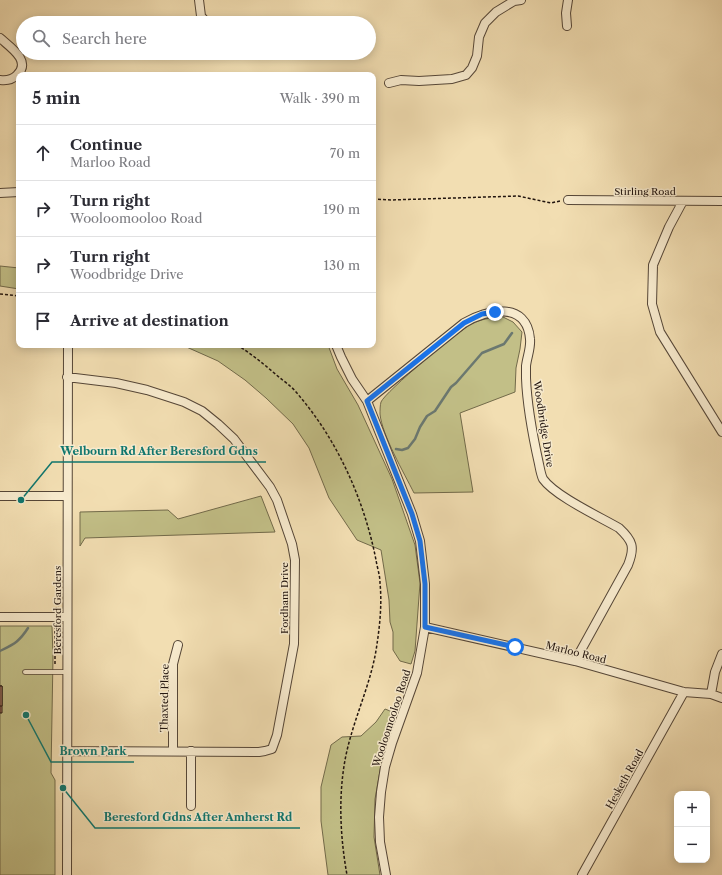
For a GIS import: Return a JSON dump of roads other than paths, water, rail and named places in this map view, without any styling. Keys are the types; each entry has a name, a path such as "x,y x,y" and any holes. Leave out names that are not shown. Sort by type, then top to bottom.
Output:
{"street":[{"path":"198,0 201,16"},
{"path":"389,83 401,80 419,81 452,78 466,75 472,68 477,56 479,37 485,23 502,8 514,1 521,0"},
{"path":"561,0 568,0 566,26"},
{"path":"0,38 16,52"},
{"path":"20,72 22,68 22,60"},
{"path":"0,80 7,80 16,76"},
{"path":"0,192 16,192"},
{"name":"Stirling Road","path":"568,200 722,201"},
{"path":"683,201 669,226 653,265 652,304 660,332 722,432"},
{"name":"Woodbridge Drive","path":"367,401 472,318 482,314 509,311 517,314 523,319 529,330 530,339 530,349 526,366 527,390 543,478 555,492 619,528 627,536 632,545 632,555 628,565 574,661"},
{"name":"Beresford Gardens","path":"67,875 68,348"},
{"name":"Wooloomooloo Road","path":"337,348 340,357 352,379 367,401 412,514 420,541 425,584 425,627 417,673 392,742 385,767 381,792 379,817 380,842 386,875"},
{"name":"Fordham Drive","path":"67,377 116,383 166,395 202,411 213,419 234,439 270,487 277,500 292,544 295,560 294,644 276,743 272,749 265,751 68,751"},
{"path":"0,496 67,496"},
{"path":"0,617 67,617"},
{"name":"Marloo Road","path":"425,627 574,661 684,692 711,694 722,698"},
{"name":"Thaxted Place","path":"173,751 173,664 178,646"},
{"path":"711,694 715,672 722,654"},
{"name":"Hesketh Road","path":"582,875 684,692"},
{"path":"191,751 191,806"}],"lane":[{"path":"25,672 67,672"}],"waterway":[{"path":"396,449 402,450 408,448 415,439 427,416 435,411 451,387 482,353 504,344 512,333"},
{"path":"0,651 16,642 22,637 28,628"}],"place":[{"name":"Welbourn Rd After Beresford Gdns","path":"21,500"},
{"name":"Brown Park","path":"26,715"},
{"name":"Beresford Gdns After Amherst Rd","path":"63,788"}]}
